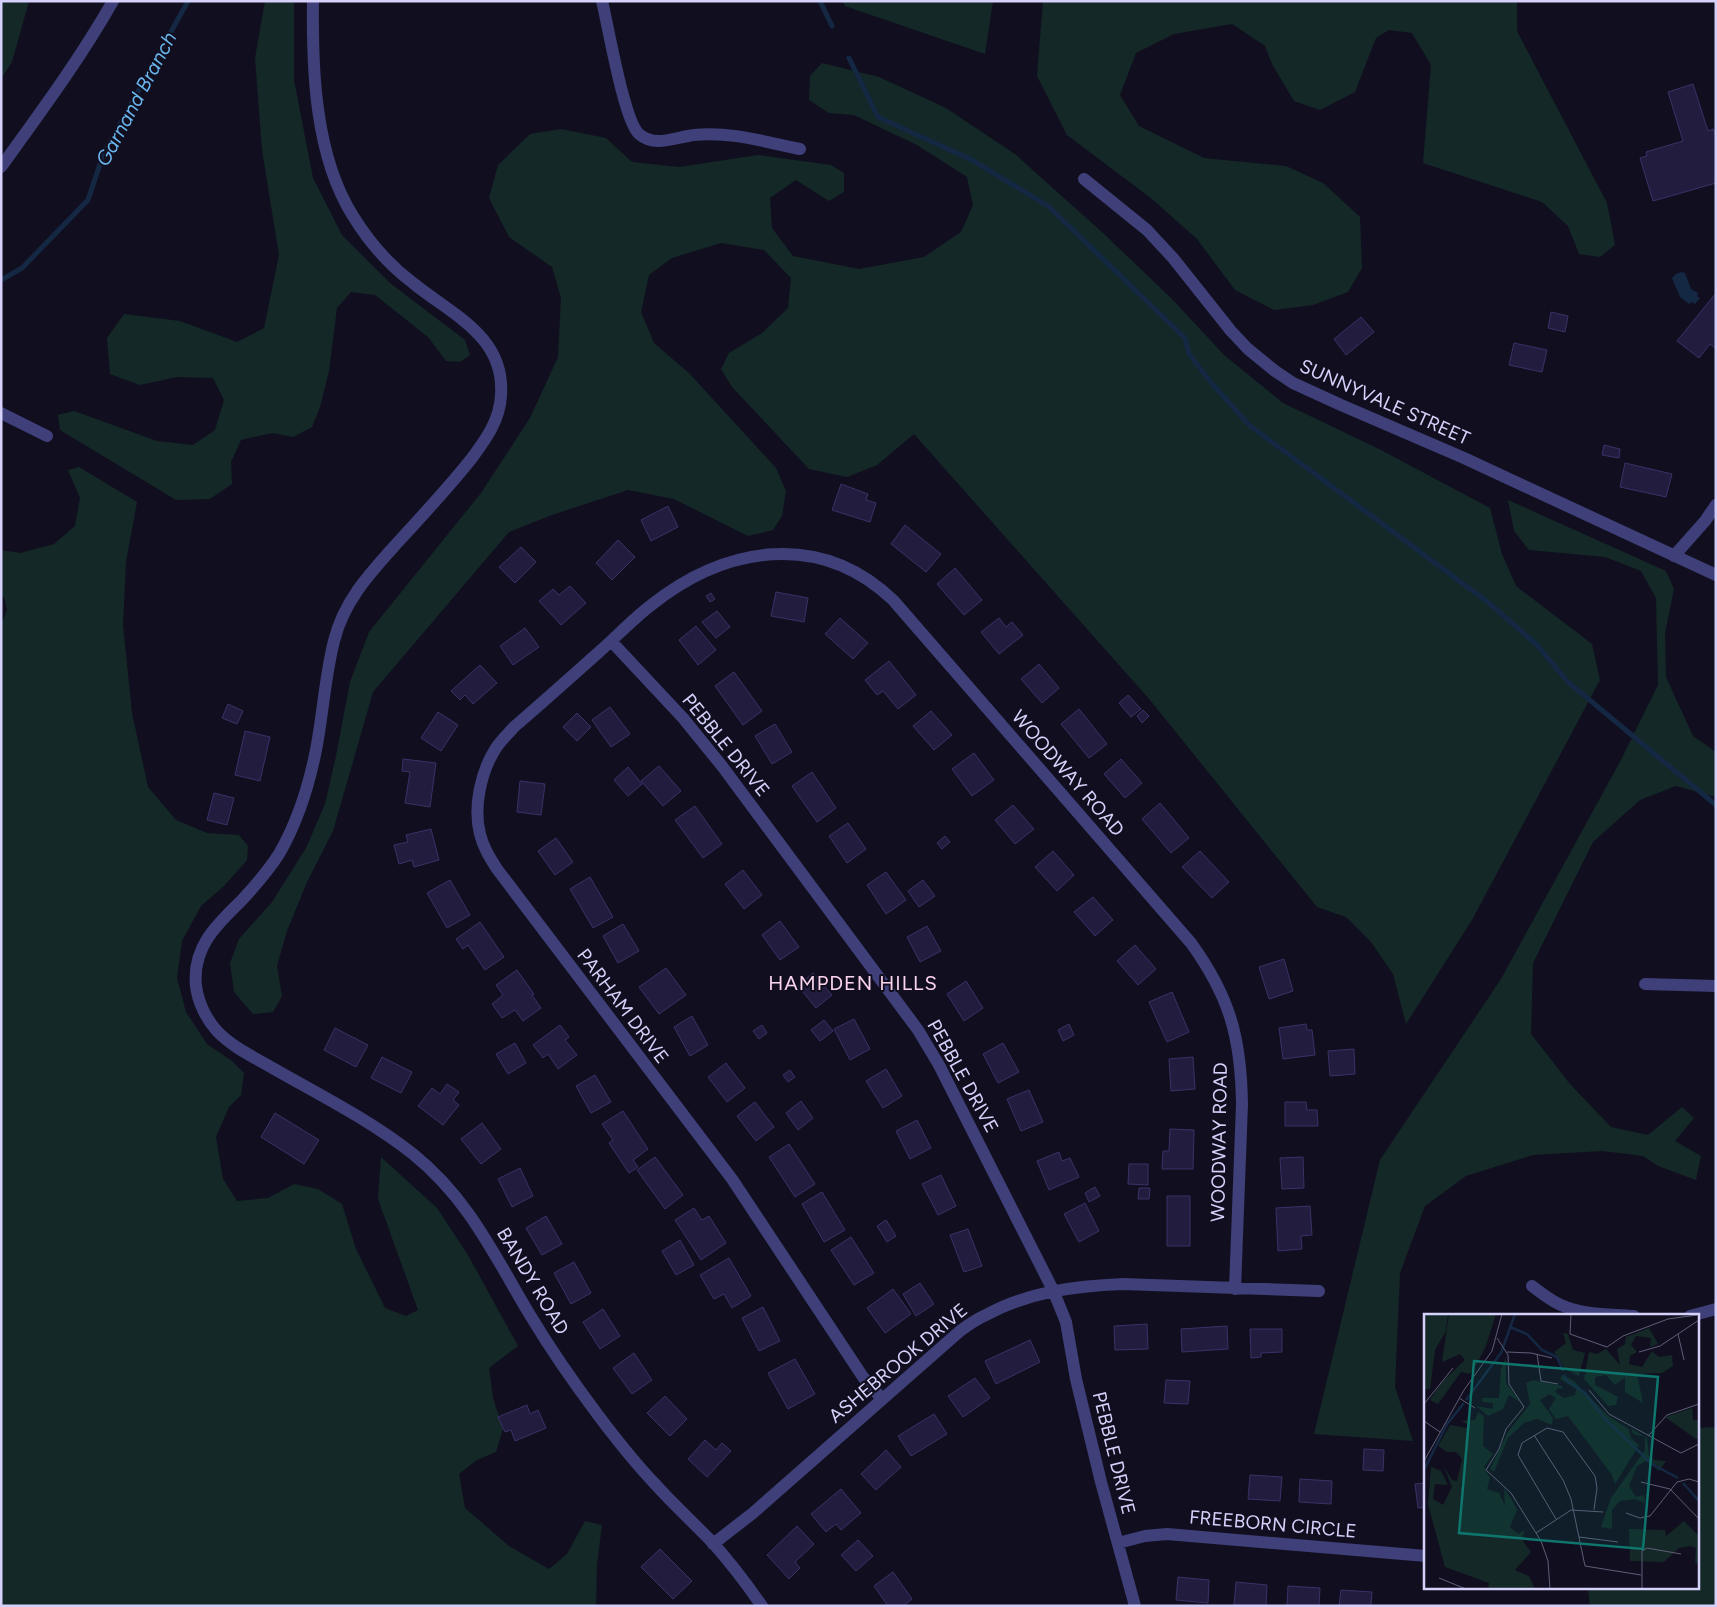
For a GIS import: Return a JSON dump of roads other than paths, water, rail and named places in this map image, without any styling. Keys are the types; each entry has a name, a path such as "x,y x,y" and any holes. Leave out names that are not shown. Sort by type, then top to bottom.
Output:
{"street":[{"path":"1,167 64,80 113,1"},
{"name":"BANDY ROAD","path":"313,1 315,81 322,134 328,160 339,190 350,212 367,238 388,261 411,282 472,327 484,340 494,354 500,371 502,390 500,408 494,425 484,442 457,478 361,583 347,605 337,629 332,648 315,754 303,798 289,834 278,855 261,880 221,918 200,951 196,983 199,1001 205,1014 219,1034 240,1049 368,1123 409,1150 436,1173 453,1191 477,1224 531,1318 599,1416 633,1459 741,1576 762,1606"},
{"path":"602,1 625,103 632,124 638,134 648,140 659,142 693,135 740,136 800,149"},
{"name":"SUNNYVALE STREET","path":"1084,179 1147,230 1173,258 1231,331 1248,349 1293,383 1464,458 1716,574"},
{"path":"1,413 47,436"},
{"path":"1674,556 1705,521 1716,505"},
{"name":"WOODWAY ROAD","path":"611,641 650,606 676,588 704,573 733,561 758,555 791,553 808,555 833,562 860,574 880,587 893,600 1191,943 1209,967 1220,988 1231,1018 1239,1049 1242,1076 1235,1288"},
{"name":"PEBBLE DRIVE","path":"611,641 683,718 722,766 918,1030 939,1065 1053,1290 1066,1322 1076,1379 1100,1482 1135,1606"},
{"name":"PARHAM DRIVE","path":"611,641 514,727 497,746 488,762 481,785 477,815 482,843 497,869 732,1179 863,1377 882,1399"},
{"path":"1645,984 1716,986"},
{"name":"ASHEBROOK DRIVE","path":"713,1544 753,1513 960,1331 986,1314 1022,1299 1053,1290 1094,1285 1123,1284 1319,1291"},
{"path":"1532,1286 1549,1299 1566,1307 1584,1312 1609,1314"},
{"path":"1697,1314 1716,1309"},
{"name":"FREEBORN CIRCLE","path":"1118,1543 1145,1536 1167,1534 1424,1556"}],"water":[{"path":"1681,272 1685,273 1691,289 1698,293 1697,296 1700,298 1695,304 1692,302 1689,304 1680,297 1672,278"}],"waterway":[{"name":"Garnand Branch","path":"1,280 22,268 88,200 103,155 188,1"},
{"path":"820,1 832,26"},
{"path":"849,58 878,117 972,160 1048,206 1185,338 1189,354 1214,386 1249,425 1489,603 1537,645 1568,682 1716,805"}],"district":[{"name":"HAMPDEN HILLS","path":"853,983"}]}
